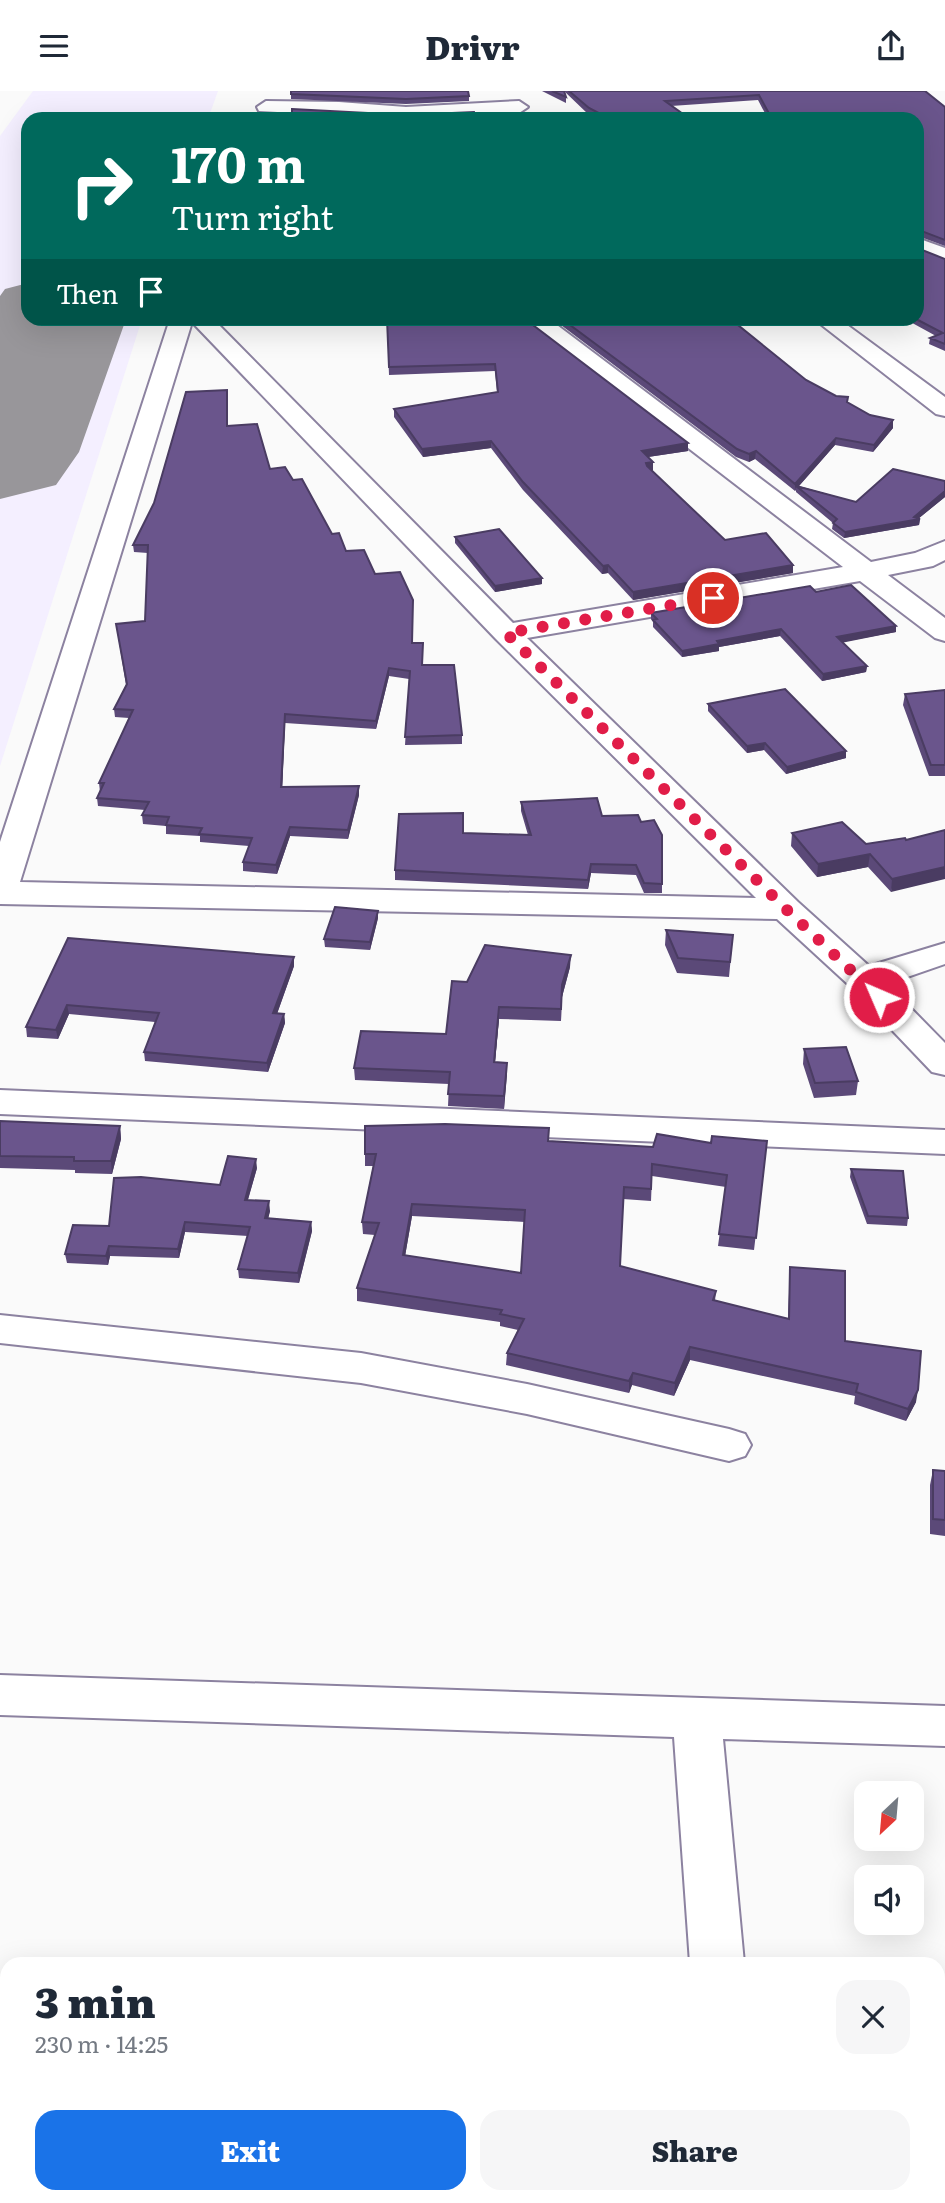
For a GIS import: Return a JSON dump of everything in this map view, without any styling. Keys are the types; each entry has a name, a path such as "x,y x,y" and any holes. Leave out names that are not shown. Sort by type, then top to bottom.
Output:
{"street":[{"path":"266,112 277,91"},
{"path":"498,91 526,112"},
{"path":"277,112 339,107 377,112"},
{"path":"457,112 519,107"},
{"path":"924,247 945,256"},
{"path":"179,326 0,893 786,909"},
{"path":"208,326 506,633 786,909 863,980 945,1065"},
{"path":"543,326 869,571 945,632"},
{"path":"834,326 945,409"},
{"path":"915,386 945,378"},
{"path":"506,633 869,571 923,559 945,549"},
{"path":"863,980 945,953"},
{"path":"0,1102 945,1142"},
{"path":"0,1329 361,1368 527,1399 729,1445"},
{"path":"0,1695 945,1725"},
{"path":"697,1719 717,1957"}],"shaded area":[{"path":"33,91 218,91 210,112 21,112 21,326 140,326 0,766 0,136"}],"building":[{"path":"291,91 468,91 469,96 406,99 291,94"},
{"path":"552,91 564,91 566,97"},
{"path":"569,91 925,91 945,107 945,240 924,232 924,112 768,112 759,95 665,101 680,112 597,112"},
{"path":"292,109 349,112 292,112"},
{"path":"924,251 945,259 945,344 930,338 943,333 924,323"},
{"path":"387,326 534,326 688,443 642,451 653,462 646,463 647,466 725,540 766,533 793,565 633,592 608,565 603,566 523,482 491,441 422,449 394,409 498,392 495,364 389,367"},
{"path":"571,326 739,326 806,380 836,396 848,397 847,402 870,415 893,420 874,445 836,438 795,484 756,451 749,454 737,449"},
{"path":"227,390 227,426 257,424 270,469 285,467 293,480 302,479 332,534 339,533 346,551 364,550 375,574 400,572 413,600 412,643 423,643 422,665 454,665 462,735 405,737 410,671 389,668 376,721 285,714 281,787 359,786 348,830 290,827 276,865 243,862 252,838 199,834 202,828 166,825 169,817 142,815 149,802 97,798 104,783 99,783 133,710 114,709 127,684 116,624 145,621 148,545 133,545 154,503 186,392"},
{"path":"893,469 945,481 945,491 914,517 920,519 845,532 833,523 837,519 796,486 856,502"},
{"path":"499,529 542,578 495,586 455,537"},
{"path":"851,585 896,626 837,637 867,666 823,674 781,629 717,641 719,644 682,651 653,620 657,619 651,613 810,586 816,592"},
{"path":"785,689 846,751 787,767 765,743 747,746 708,704"},
{"path":"945,690 945,765 931,765 905,694"},
{"path":"597,798 602,816 638,815 641,822 654,820 662,835 662,884 644,883 636,865 591,864 588,880 395,870 399,814 463,813 463,833 531,835 521,802"},
{"path":"842,822 866,844 906,840 945,830 945,867 892,879 870,854 818,864 792,833"},
{"path":"335,907 378,911 370,942 324,939"},
{"path":"666,930 733,935 730,962 678,958"},
{"path":"68,938 294,957 273,1013 284,1014 267,1063 144,1052 159,1013 67,1005 56,1030 26,1027"},
{"path":"485,945 571,955 562,985 561,1009 499,1007 494,1062 507,1063 504,1096 448,1094 450,1072 354,1068 361,1031 446,1034 452,981 467,982"},
{"path":"846,1047 858,1081 815,1083 804,1049"},
{"path":"0,1121 120,1126 111,1161 74,1161 74,1157 0,1156"},
{"path":"445,1124 549,1128 548,1141 653,1147 657,1134 711,1143 712,1136 767,1141 756,1238 719,1234 727,1175 652,1164 651,1189 624,1187 620,1266 716,1291 713,1300 789,1319 790,1267 845,1271 845,1341 921,1351 918,1390 908,1409 856,1392 858,1384 690,1347 675,1383 633,1373 629,1381 507,1353 524,1319 500,1314 502,1310 357,1288 379,1223 362,1222 376,1154 365,1154 365,1126","holes":["412,1204 525,1210 521,1273 403,1255"]},
{"path":"228,1156 256,1159 245,1200 269,1201 265,1218 311,1222 298,1273 238,1269 250,1227 185,1222 178,1249 109,1246 106,1256 65,1254 73,1225 109,1226 114,1178 141,1177 220,1185"},
{"path":"851,1169 903,1171 908,1218 868,1216"},
{"path":"933,1470 945,1471 945,1520 933,1519"}],"runway":[{"path":"0,452 52,326"}],"route":[{"path":"713,598 506,633 879,997"}]}
